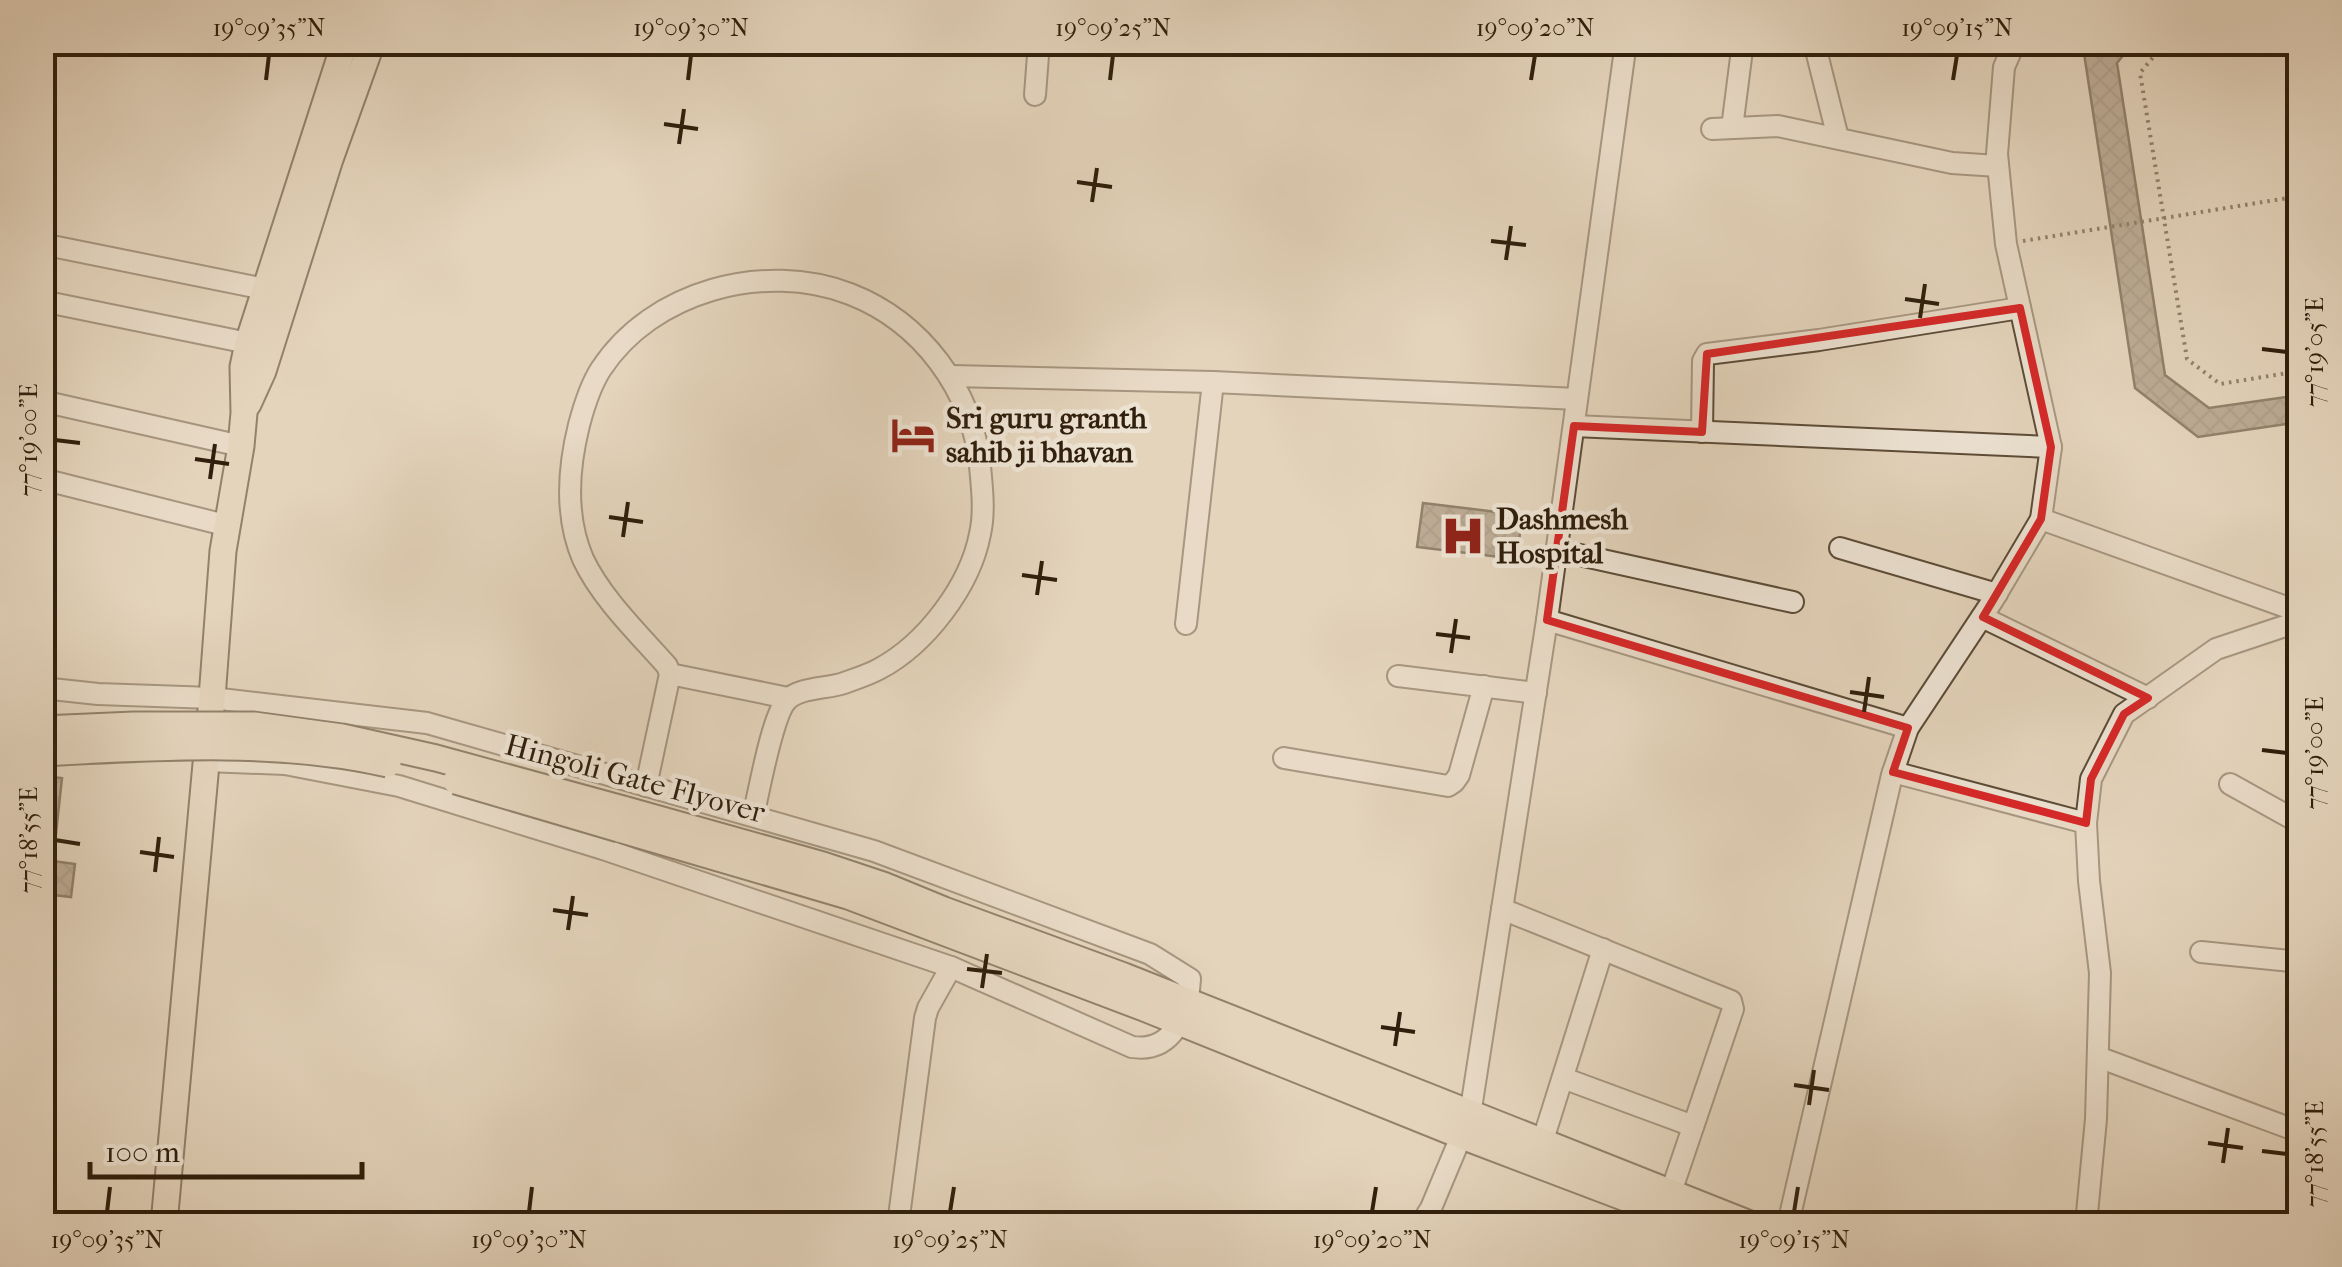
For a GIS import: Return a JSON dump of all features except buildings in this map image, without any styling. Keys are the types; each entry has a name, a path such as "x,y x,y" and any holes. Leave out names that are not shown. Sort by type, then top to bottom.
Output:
{"main road":[{"path":"164,1224 223,551 244,414 243,366 346,42"},
{"path":"244,414 263,371 330,159 372,42"},
{"name":"Hingoli Gate Flyover","path":"42,729 254,726 342,737 436,758 621,819"},
{"name":"Hingoli Gate Flyover","path":"42,752 120,748 316,751 382,762 824,865 944,910 1466,1125"},
{"path":"1466,1125 1542,1144 1750,1224"},
{"path":"1466,1125 1694,1224"}],"street":[{"path":"1034,95 1039,42"},
{"path":"1421,1224 1466,1125 1547,620 1626,42"},
{"path":"1743,42 1722,129 1778,126 1952,162 1998,166"},
{"path":"1814,42 1838,138"},
{"path":"1788,1224 1893,772 1908,728 1997,594 2041,518 2051,447 2006,244 1997,154 2004,67 2016,42"},
{"path":"42,244 266,289"},
{"path":"646,786 670,674 605,594 584,559 571,518 570,478 576,436 598,372 620,342 649,319 682,300 718,288 757,282 800,282 849,294 892,316 928,346 951,376 972,422 982,494 981,531 970,568 950,602 921,638 880,669 788,698 778,716 754,816"},
{"path":"42,301 248,343"},
{"path":"1702,432 1706,354 2020,308"},
{"path":"951,376 1213,382 1578,399"},
{"path":"1186,624 1213,382"},
{"path":"42,401 241,446"},
{"path":"1574,426 2051,447"},
{"path":"42,479 229,526"},
{"path":"2041,518 2300,612"},
{"path":"1840,548 1997,594"},
{"path":"1557,550 1792,602"},
{"path":"1982,616 2148,698"},
{"path":"1547,620 1908,728"},
{"path":"2086,1224 2096,1119 2100,973 2086,823 2091,779 2124,714 2216,649 2300,621"},
{"path":"670,674 788,698"},
{"path":"1398,676 1536,692"},
{"path":"1284,758 1448,786 1459,775 1484,686"},
{"path":"42,688 212,698 427,723 888,855 1150,954 1190,979 1184,1012 1155,1048 1132,1048 951,968 604,849 399,786 285,764 206,761"},
{"path":"1893,772 2086,823"},
{"path":"2230,784 2300,822"},
{"path":"1502,909 1731,1002 1732,1009 1670,1195"},
{"path":"1542,1144 1604,950"},
{"path":"2201,952 2300,962"},
{"path":"898,1224 925,1018 951,968"},
{"path":"2098,1057 2300,1132"},
{"path":"1563,1078 1693,1126"}],"path":[{"path":"2168,42 2140,73 2187,359 2220,384 2300,371"},
{"path":"2006,244 2300,196"}],"highlighted area":[{"path":"2020,308 2051,447 2041,519 1983,617 2148,698 2124,714 2091,779 2086,823 1893,772 1908,728 1547,620 1574,426 1702,432 1707,354"}],"place":[{"name":"Sri guru granth sahib ji bhavan","path":"913,435"},
{"name":"Dashmesh Hospital","path":"1463,536"}]}
